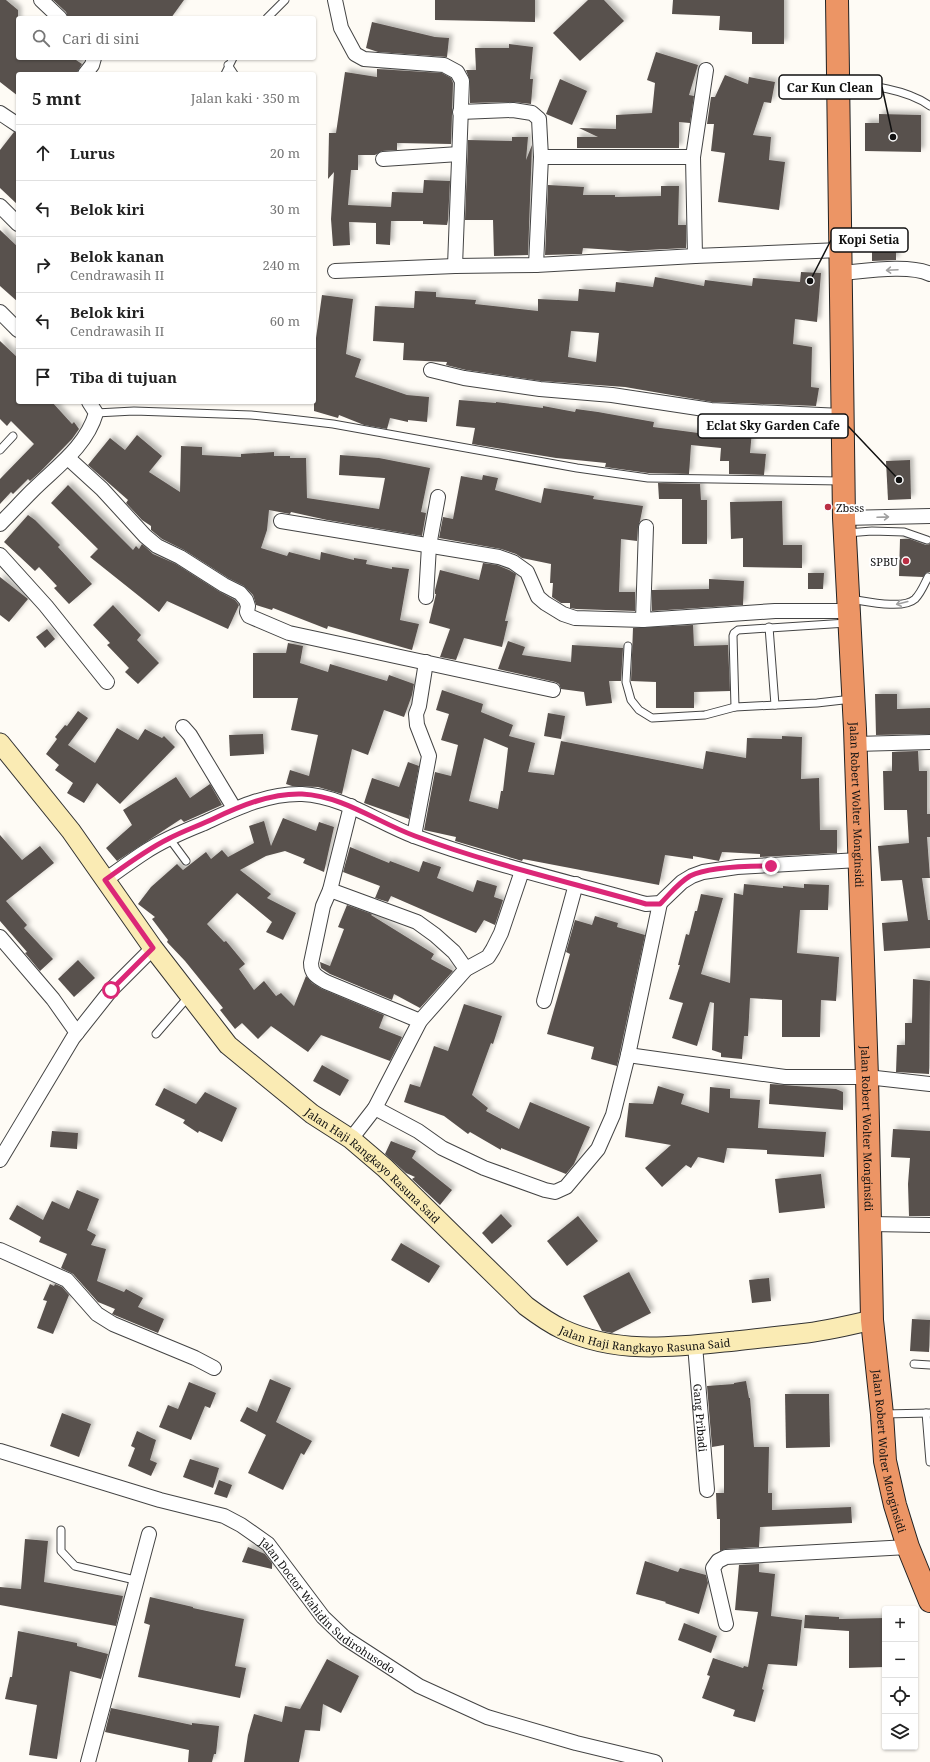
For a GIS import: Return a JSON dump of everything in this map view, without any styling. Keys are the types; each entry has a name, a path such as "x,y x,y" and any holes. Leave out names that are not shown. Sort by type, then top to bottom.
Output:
{"highway":[{"name":"Jalan Robert Wolter Monginsidi","path":"837,0 844,526 856,744 867,1077 872,1320 882,1414 885,1461 895,1505 908,1547 930,1601"}],"street":[{"path":"41,0 58,16"},
{"path":"334,0 342,28 355,54 364,59 444,65 457,72 462,81 463,88 460,112 455,266"},
{"path":"87,72 92,65 93,60"},
{"path":"695,256 693,157 706,70"},
{"path":"460,112 513,110 532,113 539,119 541,157 536,266"},
{"path":"0,113 16,124"},
{"path":"383,159 459,154"},
{"path":"541,157 693,157"},
{"path":"0,206 16,222"},
{"path":"335,271 455,266 536,266 695,256 840,250"},
{"path":"841,273 909,269 930,274"},
{"path":"0,312 16,328"},
{"path":"431,370 464,378 540,389 612,396 711,410 842,416"},
{"path":"0,524 33,490 68,458 92,427 93,408"},
{"path":"68,458 102,490 145,536 157,546 180,557 224,585 240,593 246,600 248,606 247,612 249,616 289,633 553,690"},
{"path":"426,598 430,546 438,497"},
{"path":"844,526 930,516"},
{"path":"281,520 499,557 513,562 527,572 538,597 545,603 563,614 587,620 643,620 775,611 848,611"},
{"path":"643,620 646,526"},
{"path":"0,555 46,606 107,682"},
{"path":"414,836 428,756 417,725 416,714 426,662"},
{"path":"183,727 190,735 234,808"},
{"path":"856,744 930,742"},
{"name":"Jalan Haji Rangkayo Rasuna Said","path":"0,743 71,830 153,948 228,1045 312,1114 351,1139 385,1168 526,1306 547,1322 576,1335 607,1344 636,1348 695,1345 807,1333 872,1320"},
{"path":"105,880 145,852 169,838 234,808 273,797 302,794 351,806 414,836 522,871 576,884 646,904 660,904"},
{"path":"351,806 330,890 323,906 311,963 314,974 326,982 420,1021"},
{"path":"375,1108 418,1131 442,1148 484,1168 545,1190 555,1192 566,1187 598,1149 613,1115 628,1055 660,904 682,882 703,872 737,867 859,860"},
{"path":"351,1139 375,1108 420,1021 466,969 488,957 501,933 522,871"},
{"path":"544,1001 576,884"},
{"path":"330,890 417,922 435,934 454,952 466,969"},
{"path":"0,937 53,998 77,1033"},
{"path":"0,1160 77,1033 111,990 153,948"},
{"path":"628,1055 785,1077 867,1077 930,1084"},
{"path":"870,1224 930,1225"},
{"path":"0,1250 67,1280 97,1314 113,1324 195,1358 214,1368"},
{"name":"Gang Pribadi","path":"695,1345 708,1490"},
{"name":"Jalan Doctor Wahidin Sudirohusodo","path":"0,1451 160,1500 224,1516 241,1525 268,1544 324,1617 345,1638 418,1686 487,1717 576,1743 654,1762"},
{"path":"86,1760 121,1642 149,1534"},
{"path":"726,1624 714,1568 718,1561 726,1557 908,1547"}],"lane":[{"path":"269,16 285,0"},
{"path":"226,72 232,60"},
{"path":"228,66 232,72"},
{"path":"838,83 870,86 903,93 920,98 930,106"},
{"path":"93,408 251,415 297,419 333,424 577,468 648,478 843,481"},
{"path":"0,450 13,436"},
{"path":"844,526 872,531 904,532 927,540"},
{"path":"735,707 734,633 738,630 769,628 848,611 895,605 914,600 922,590 928,577"},
{"path":"769,628 775,705"},
{"path":"628,646 626,682 631,700 639,710 652,718 705,715 735,707 817,703 853,699"},
{"path":"169,838 186,861"},
{"path":"156,1034 189,996"},
{"path":"914,1364 930,1365"},
{"path":"882,1414 928,1413 930,1462"},
{"path":"61,1530 61,1551 75,1566 136,1580"}],"building":[{"path":"0,0 6,0 18,10 18,16 16,16 16,60 76,60 82,64 77,72 16,72 16,94 0,82"},
{"path":"53,0 184,0 172,16 67,16 66,12"},
{"path":"435,0 535,0 535,22 435,20"},
{"path":"588,0 604,0 624,21 580,61 553,33"},
{"path":"673,0 784,0 784,44 752,44 752,32 719,30 720,16 672,14"},
{"path":"372,22 435,37 449,38 447,57 378,52 366,48"},
{"path":"509,44 533,47 530,79 533,79 531,104 513,102 470,103 470,81 466,70 476,70 475,48 509,48"},
{"path":"656,52 698,65 689,95 694,96 690,123 679,122 679,148 577,148 577,137 598,137 579,128 616,129 616,115 652,113 655,83 647,80"},
{"path":"377,69 442,73 451,78 453,83 451,144 397,143 397,150 382,151 375,155 358,155 358,170 351,170 348,205 391,207 392,192 423,193 424,180 450,181 447,225 423,224 423,221 391,221 390,245 376,244 376,223 349,222 350,245 333,246 331,219 334,172 328,179 329,133 336,133 345,72 377,77"},
{"path":"725,75 748,84 749,77 775,82 771,103 764,102 753,135 771,137 769,160 785,162 779,210 718,202 725,153 711,151 714,124 707,124 711,97 715,97"},
{"path":"560,79 587,91 572,125 546,114"},
{"path":"879,114 921,115 921,152 865,151 865,123 879,123"},
{"path":"14,132 16,132 16,203 0,188 0,150"},
{"path":"512,137 528,137 526,160 532,145 528,255 494,256 493,220 465,220 468,140 512,141"},
{"path":"548,185 584,187 583,195 615,195 615,197 661,196 661,186 679,186 678,225 686,225 686,248 628,251 583,248 582,254 545,255"},
{"path":"0,230 16,245 16,300 0,286"},
{"path":"872,238 896,238 896,260 872,261"},
{"path":"801,272 821,273 817,322 795,319 793,344 812,347 811,387 819,388 816,406 712,402 625,387 541,381 466,370 446,365 447,362 403,360 404,343 373,341 375,306 414,308 415,291 436,292 436,297 476,300 475,304 538,311 538,299 578,301 579,289 615,292 616,282 653,287 655,277 704,286 705,280 752,286 753,278 800,282","holes":["571,331 599,333 596,362 568,357"]},
{"path":"322,295 353,299 346,354 361,359 355,377 407,395 429,397 427,422 408,420 408,422 390,418 387,429 364,425 339,415 338,418 314,411 314,404 316,404 316,338"},
{"path":"0,341 16,356 16,404 54,404 72,424 74,422 79,429 72,439 40,472 30,481 28,479 13,494 11,492 0,504 0,479 34,444 11,421 7,426 0,419"},
{"path":"459,400 496,402 543,408 543,406 575,412 576,409 598,412 654,422 653,427 706,434 707,418 753,420 750,453 766,454 764,475 729,474 729,461 720,461 721,448 691,445 689,474 648,473 605,467 606,463 556,458 472,444 475,428 456,426"},
{"path":"137,435 162,456 149,472 180,492 181,446 202,447 202,455 241,457 241,454 274,452 274,456 306,458 307,498 379,509 385,478 339,475 340,455 379,458 430,468 421,512 426,513 422,536 327,520 291,512 290,514 269,510 267,530 261,548 287,556 289,552 320,560 321,552 354,560 354,558 367,560 366,564 392,569 392,567 409,569 400,620 419,624 412,650 328,626 327,629 273,608 272,610 256,605 253,595 244,586 228,578 184,550 162,539 151,530 151,526 142,520 126,503 128,500 88,465 110,438 125,450"},
{"path":"910,460 911,499 888,500 886,461"},
{"path":"483,475 498,478 495,490 541,503 544,488 594,496 593,499 643,506 638,527 637,541 621,539 619,592 635,592 635,611 570,608 570,603 561,603 552,597 553,583 550,583 551,564 522,558 516,554 501,549 439,538 443,517 453,519 461,476 482,480"},
{"path":"658,483 700,484 701,500 707,500 707,544 682,544 682,499 659,499"},
{"path":"68,485 133,550 136,546 139,549 142,544 153,554 176,564 235,600 239,605 228,629 167,601 159,612 90,557 98,549 51,503"},
{"path":"782,501 783,545 802,545 802,568 743,567 743,538 731,539 730,502"},
{"path":"28,515 60,545 58,547 92,584 69,604 54,588 57,586 39,567 35,571 4,542"},
{"path":"900,539 910,539 926,545 930,544 930,572 926,573 923,577 899,576"},
{"path":"483,563 497,565 516,574 505,621 508,621 502,647 464,638 456,660 440,657 450,629 429,623 440,570 479,580"},
{"path":"808,573 824,573 823,589 808,589"},
{"path":"0,577 28,599 9,622 0,615"},
{"path":"709,579 744,581 743,605 652,611 652,590 709,589"},
{"path":"113,605 141,635 137,640 159,663 138,684 125,672 129,668 107,645 110,643 93,625"},
{"path":"693,625 694,646 728,645 730,691 694,692 694,708 656,708 656,682 631,681 633,628"},
{"path":"47,629 55,639 45,648 36,637"},
{"path":"508,641 525,647 522,655 571,662 572,645 623,648 621,681 609,681 612,703 586,706 584,692 561,689 559,684 555,682 498,669"},
{"path":"288,643 303,646 300,663 328,672 330,664 387,681 389,675 414,684 412,695 404,717 384,710 368,755 352,749 342,794 318,787 292,786 286,784 290,770 309,776 318,735 291,730 298,698 253,698 253,653 286,653"},
{"path":"442,690 483,704 481,712 513,725 509,736 535,743 528,772 554,775 561,741 703,769 706,751 746,758 747,738 782,739 782,736 802,737 801,779 819,778 820,830 837,830 837,853 760,857 760,854 722,852 719,861 693,856 693,859 665,855 659,885 523,859 522,861 455,841 456,837 424,830 435,772 451,776 458,745 441,740 449,714 436,710","holes":["484,738 508,748 503,791 501,791 498,809 469,801"]},
{"path":"875,694 897,694 897,709 930,708 930,734 876,735"},
{"path":"78,711 88,718 68,745 95,763 117,728 138,740 145,729 162,738 164,736 175,747 120,804 97,783 84,803 67,793 73,783 55,770 59,765 46,754 57,739 55,737 65,725 67,726"},
{"path":"548,713 565,716 561,739 544,736"},
{"path":"263,734 264,754 230,756 229,735"},
{"path":"918,751 919,771 927,771 927,814 930,814 930,837 927,837 930,878 922,878 928,920 930,920 930,948 884,951 882,923 908,921 902,880 881,881 878,846 909,843 907,810 884,810 883,771 892,771 892,752"},
{"path":"408,762 419,766 409,819 364,803 372,778 399,787"},
{"path":"176,777 190,798 210,784 222,805 184,822 181,819 117,861 106,848 132,825 123,810"},
{"path":"283,818 316,831 319,822 334,827 324,872 303,863 305,859 285,851 266,856 240,870 271,894 267,898 296,913 283,940 266,932 272,922 237,893 207,924 224,942 226,941 245,964 239,969 254,990 264,981 276,996 281,993 294,1006 306,976 312,983 322,989 384,1015 379,1028 402,1037 390,1061 321,1035 308,1052 271,1026 258,1039 242,1023 235,1029 220,1010 223,1008 185,961 167,942 168,940 152,919 155,917 138,904 151,887 177,864 183,870 206,852 211,859 222,850 228,857 254,843 249,826 264,821 271,846"},
{"path":"0,835 22,860 40,846 54,863 6,901 27,925 24,928 53,959 40,971 25,953 27,952 0,921"},
{"path":"350,847 389,863 390,861 419,872 423,861 441,867 437,878 473,892 477,880 497,886 494,897 503,900 495,925 484,920 476,933 391,896 388,902 375,898 380,886 343,872"},
{"path":"744,884 783,888 783,886 804,888 804,884 829,885 828,910 800,910 797,953 839,957 836,1001 821,1000 820,1037 782,1037 782,1000 750,998 748,1036 744,1036 742,1059 721,1057 721,1053 712,1050 714,1003 710,1002 697,1046 672,1038 683,1003 669,999 680,965 678,965 686,934 689,935 701,894 723,898 701,974 730,983 734,893 743,895"},
{"path":"347,905 372,914 371,915 434,954 431,959 453,971 420,1008 394,994 392,1000 330,974 321,968 320,962 330,966 344,929 338,927"},
{"path":"595,916 618,923 617,927 645,935 617,1066 591,1059 594,1047 547,1034 570,954 566,952 575,920 592,925"},
{"path":"78,960 95,978 74,997 58,979"},
{"path":"913,979 930,981 929,1074 896,1072 897,1045 905,1045 905,1023 912,1023"},
{"path":"464,1004 502,1016 493,1044 491,1043 472,1095 488,1108 486,1111 519,1129 530,1102 590,1127 574,1164 566,1174 501,1148 501,1150 470,1132 468,1134 444,1116 404,1102 410,1084 420,1087 434,1046 448,1051"},
{"path":"322,1065 349,1080 340,1096 313,1081"},
{"path":"770,1084 836,1089 843,1092 843,1110 769,1104"},
{"path":"658,1086 684,1094 681,1104 709,1113 710,1087 730,1089 730,1098 760,1100 758,1128 826,1132 824,1157 767,1154 767,1150 727,1148 724,1163 698,1157 691,1168 686,1165 662,1187 645,1168 671,1145 625,1137 629,1103 653,1104"},
{"path":"164,1088 196,1104 205,1092 237,1108 222,1142 199,1131 198,1133 183,1123 185,1120 155,1105"},
{"path":"893,1129 930,1131 930,1216 909,1216 908,1184 910,1158 891,1157"},
{"path":"52,1131 78,1133 77,1149 50,1147"},
{"path":"391,1141 416,1151 412,1158 452,1190 440,1205 412,1179 415,1177 406,1173 385,1154"},
{"path":"821,1174 825,1208 779,1213 775,1179"},
{"path":"77,1190 99,1199 87,1230 96,1235 91,1245 106,1249 97,1281 124,1292 126,1289 143,1298 138,1307 164,1319 158,1333 112,1314 115,1309 98,1302 73,1274 61,1268 67,1254 39,1242 41,1237 9,1219 17,1205 43,1220 52,1201 69,1209"},
{"path":"501,1214 512,1226 492,1244 482,1233"},
{"path":"578,1216 598,1241 567,1266 547,1241"},
{"path":"401,1243 440,1266 429,1283 391,1260"},
{"path":"629,1272 651,1313 612,1333 602,1331 583,1296"},
{"path":"769,1278 771,1301 752,1303 749,1280"},
{"path":"50,1284 54,1286 55,1284 62,1287 69,1295 53,1334 37,1328 47,1301 43,1300"},
{"path":"912,1319 930,1320 929,1352 910,1351"},
{"path":"270,1379 291,1388 276,1422 312,1441 304,1455 301,1453 283,1490 248,1473 266,1435 240,1421 247,1407 257,1412"},
{"path":"746,1381 750,1398 754,1447 769,1447 768,1493 772,1493 772,1510 851,1507 852,1523 760,1527 759,1547 726,1549 720,1551 720,1519 717,1519 716,1493 724,1493 724,1445 712,1447 707,1386 734,1384"},
{"path":"189,1382 216,1393 210,1408 205,1406 191,1440 159,1427 168,1405 178,1409"},
{"path":"785,1394 829,1394 830,1447 786,1448"},
{"path":"62,1413 91,1424 79,1457 50,1446"},
{"path":"137,1431 156,1440 150,1460 157,1463 151,1476 128,1466 135,1448 131,1446"},
{"path":"190,1459 219,1468 213,1488 183,1477"},
{"path":"219,1480 232,1485 227,1498 214,1494"},
{"path":"25,1539 48,1541 44,1582 123,1596 116,1626 0,1605 0,1587 21,1589"},
{"path":"248,1547 265,1554 272,1563 272,1569 242,1562"},
{"path":"645,1561 678,1572 680,1568 706,1575 708,1583 699,1614 665,1603 666,1602 636,1594"},
{"path":"759,1564 759,1572 775,1574 771,1616 802,1620 797,1666 768,1664 762,1689 764,1690 755,1722 733,1716 735,1710 702,1698 710,1676 707,1675 713,1658 743,1668 744,1666 748,1667 758,1612 735,1610 739,1565"},
{"path":"150,1597 244,1619 235,1666 246,1668 240,1698 138,1677 150,1625 144,1623"},
{"path":"805,1615 839,1617 839,1619 882,1618 882,1667 849,1668 849,1631 804,1628"},
{"path":"684,1623 717,1636 711,1653 678,1640"},
{"path":"18,1631 77,1643 77,1646 108,1654 101,1679 70,1671 57,1759 29,1755 37,1705 5,1699 10,1677 12,1677"},
{"path":"327,1659 359,1676 341,1713 323,1704 320,1731 305,1730 299,1762 244,1762 248,1735 254,1714 282,1722 285,1706 300,1709"},
{"path":"111,1708 192,1725 192,1723 219,1726 216,1754 214,1754 212,1762 188,1762 189,1750 105,1732"}],"place":[{"name":"Car Kun Clean","path":"893,137"},
{"name":"Kopi Setia","path":"810,281"},
{"name":"Eclat Sky Garden Cafe","path":"899,480"},
{"name":"Zbsss","path":"828,507"},
{"name":"SPBU","path":"906,561"}],"route":[{"path":"111,990 153,948 105,880 145,852 169,838 234,808 273,797 302,794 334,801 351,806 414,836 522,871 653,905 660,904 674,888 682,882 703,872 737,867 771,866"}]}
